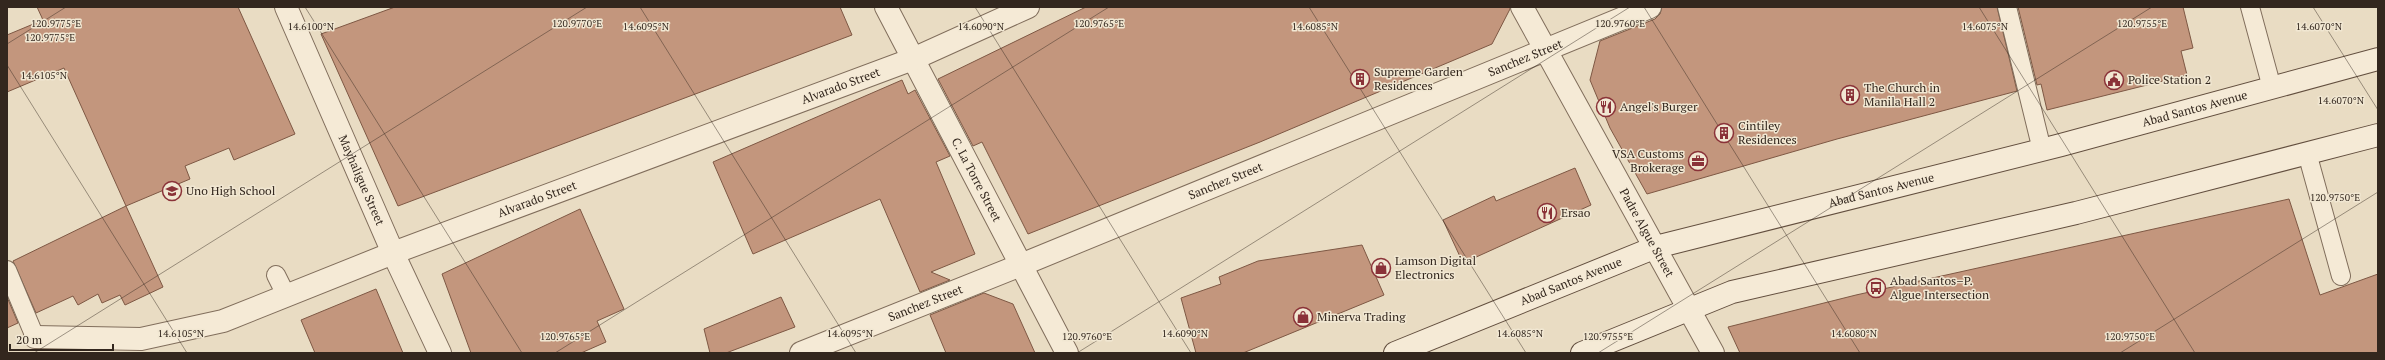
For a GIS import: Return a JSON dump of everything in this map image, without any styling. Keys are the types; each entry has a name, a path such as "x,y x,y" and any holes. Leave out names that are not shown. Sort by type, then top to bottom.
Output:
{"street":[{"name":"Mayhaligue Street","path":"287,7 393,252 440,353"},
{"name":"C. La Torre Street","path":"886,7 1067,353"},
{"name":"Alvarado Street","path":"35,337 141,339 223,321 393,252 913,59 1028,7"},
{"name":"Padre Algue Street","path":"1522,7 1656,247 1713,353"},
{"name":"Sanchez Street","path":"801,353 1021,265 1650,7"},
{"name":"Abad Santos Avenue","path":"1395,353 1656,247 2042,150 2378,59"},
{"path":"1582,353 1732,292 2076,213 2378,135"}],"lane":[{"path":"2007,7 2042,150"},
{"path":"2250,7 2272,88"},
{"path":"2307,153 2341,276"},
{"path":"7,270 35,337"},
{"path":"276,275 286,295"}],"building":[{"path":"37,7 238,7 295,134 234,160 229,148 185,166 190,179 126,206 64,68 7,92 7,35 43,20"},
{"path":"395,7 840,7 852,35 398,206 321,34"},
{"path":"1086,7 1510,7 1510,9 1492,44 1260,142 1028,234 982,142 973,146 938,79"},
{"path":"1662,7 1997,7 2017,91 1837,139 1647,194 1610,128 1590,80 1600,41 1655,19 1660,14"},
{"path":"2018,7 2183,7 2193,48 2181,51 2187,75 2047,110 2041,84 2037,85"},
{"path":"902,80 908,94 915,90 950,156 936,162 975,254 931,272 950,280 920,292 880,199 753,254 713,162"},
{"path":"1575,168 1591,205 1463,263 1443,220 1494,196 1496,201"},
{"path":"2289,199 2320,295 2378,274 2378,353 1740,353 1728,327 1856,295"},
{"path":"126,206 163,287 125,305 120,295 102,303 98,294 78,305 73,296 36,313 13,261"},
{"path":"580,209 624,309 597,321 606,342 581,353 471,353 442,274"},
{"path":"1362,245 1384,295 1243,353 1196,353 1181,298 1221,284 1219,277 1258,261"},
{"path":"376,289 403,353 315,353 301,320"},
{"path":"984,293 1013,304 1035,353 946,353 930,315"},
{"path":"7,297 18,323 7,328"},
{"path":"781,297 795,327 726,353 710,353 704,329"}],"place":[{"name":"Supreme Garden Residences","path":"1360,79"},
{"name":"Police Station 2","path":"2114,80"},
{"name":"The Church in Manila Hall 2","path":"1850,95"},
{"name":"Angel's Burger","path":"1606,107"},
{"name":"Cintiley Residences","path":"1724,133"},
{"name":"VSA Customs Brokerage","path":"1698,161"},
{"name":"Uno High School","path":"172,191"},
{"name":"Ersao","path":"1547,213"},
{"name":"Lamson Digital Electronics","path":"1381,268"},
{"name":"Abad Santos–P. Algue Intersection","path":"1876,288"},
{"name":"Minerva Trading","path":"1303,317"}]}
